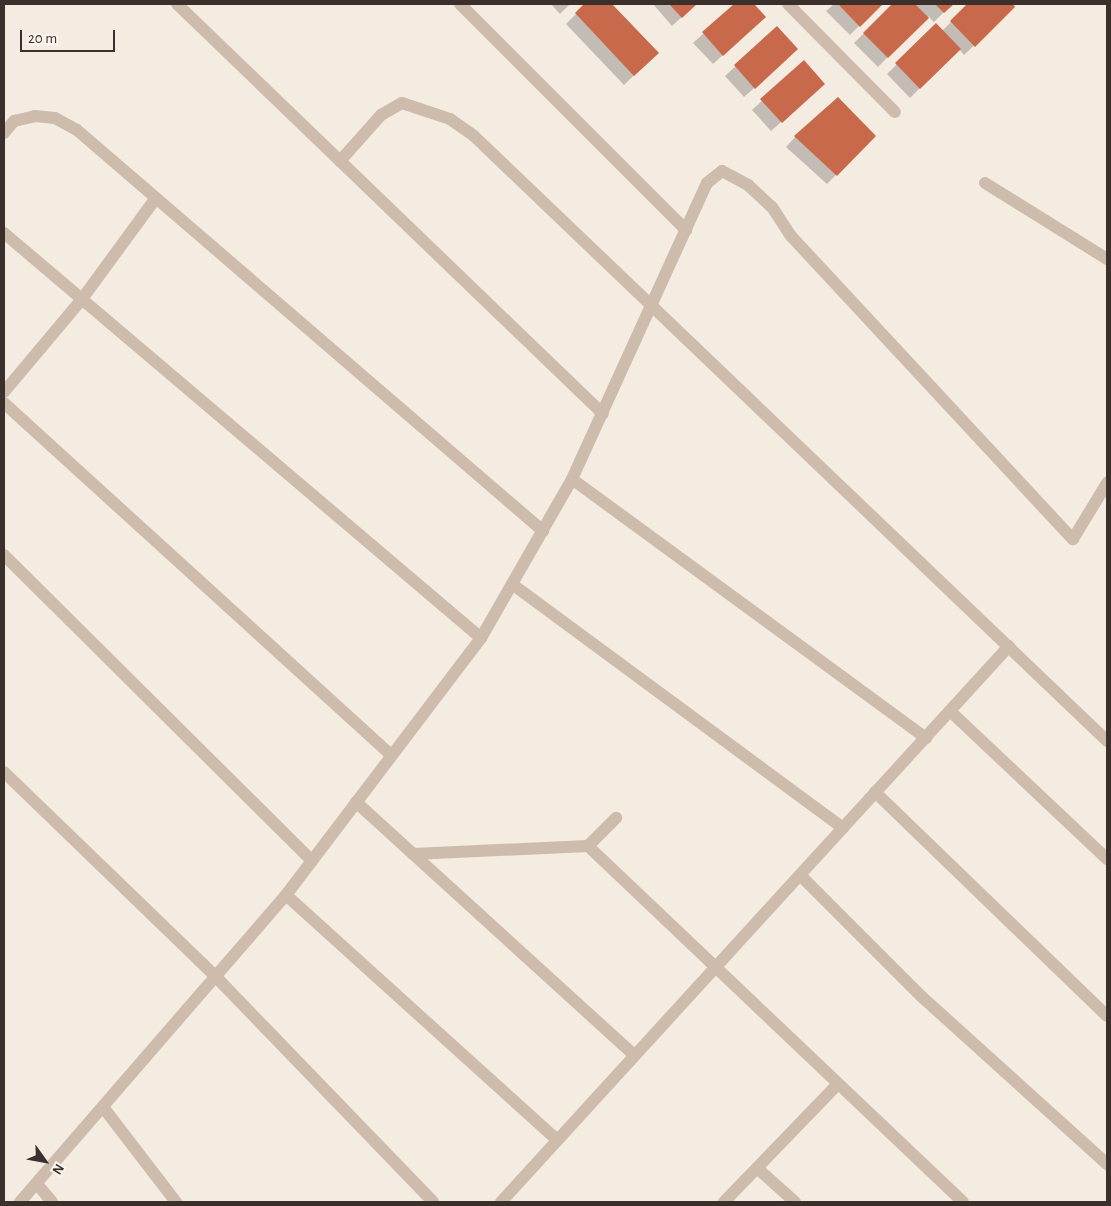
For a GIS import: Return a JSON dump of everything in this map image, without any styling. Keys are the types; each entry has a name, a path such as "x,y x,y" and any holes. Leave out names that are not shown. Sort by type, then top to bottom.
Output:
{"street":[{"path":"177,4 602,414"},
{"path":"460,4 686,230"},
{"path":"788,4 895,112"},
{"path":"340,161 381,115 402,103 450,119 1009,646 1107,741"},
{"path":"4,133 14,121 35,116 55,118 77,130 543,531"},
{"path":"20,1202 286,895 481,638 572,479 707,183 722,171 748,185 1073,539 1107,483"},
{"path":"984,183 1107,260"},
{"path":"4,392 82,299 156,198"},
{"path":"4,233 481,638"},
{"path":"4,403 392,755"},
{"path":"572,479 926,738"},
{"path":"4,555 312,861"},
{"path":"512,584 843,828"},
{"path":"500,1202 1009,646"},
{"path":"950,711 1107,859"},
{"path":"4,772 216,978 433,1202"},
{"path":"875,792 1107,1016"},
{"path":"356,802 634,1056"},
{"path":"413,854 588,846 616,818"},
{"path":"588,846 714,969 963,1202"},
{"path":"800,875 921,996 1107,1164"},
{"path":"286,895 557,1140"},
{"path":"724,1202 838,1084"},
{"path":"103,1107 176,1202"},
{"path":"757,1168 795,1202"},
{"path":"37,1184 52,1202"}],"building":[{"path":"584,4 612,4 659,53 634,76 575,13"},
{"path":"669,4 697,4 682,18"},
{"path":"734,4 754,4 766,17 723,56 702,32"},
{"path":"838,4 883,4 860,27"},
{"path":"892,4 915,4 929,18 888,58 863,33"},
{"path":"935,4 954,4 944,13"},
{"path":"967,4 1013,4 1015,7 975,47 950,21"},
{"path":"936,23 961,49 920,89 895,63"},
{"path":"777,26 798,49 755,89 734,65"},
{"path":"804,60 825,84 782,123 760,99"},
{"path":"838,97 876,136 837,176 794,136"}]}
